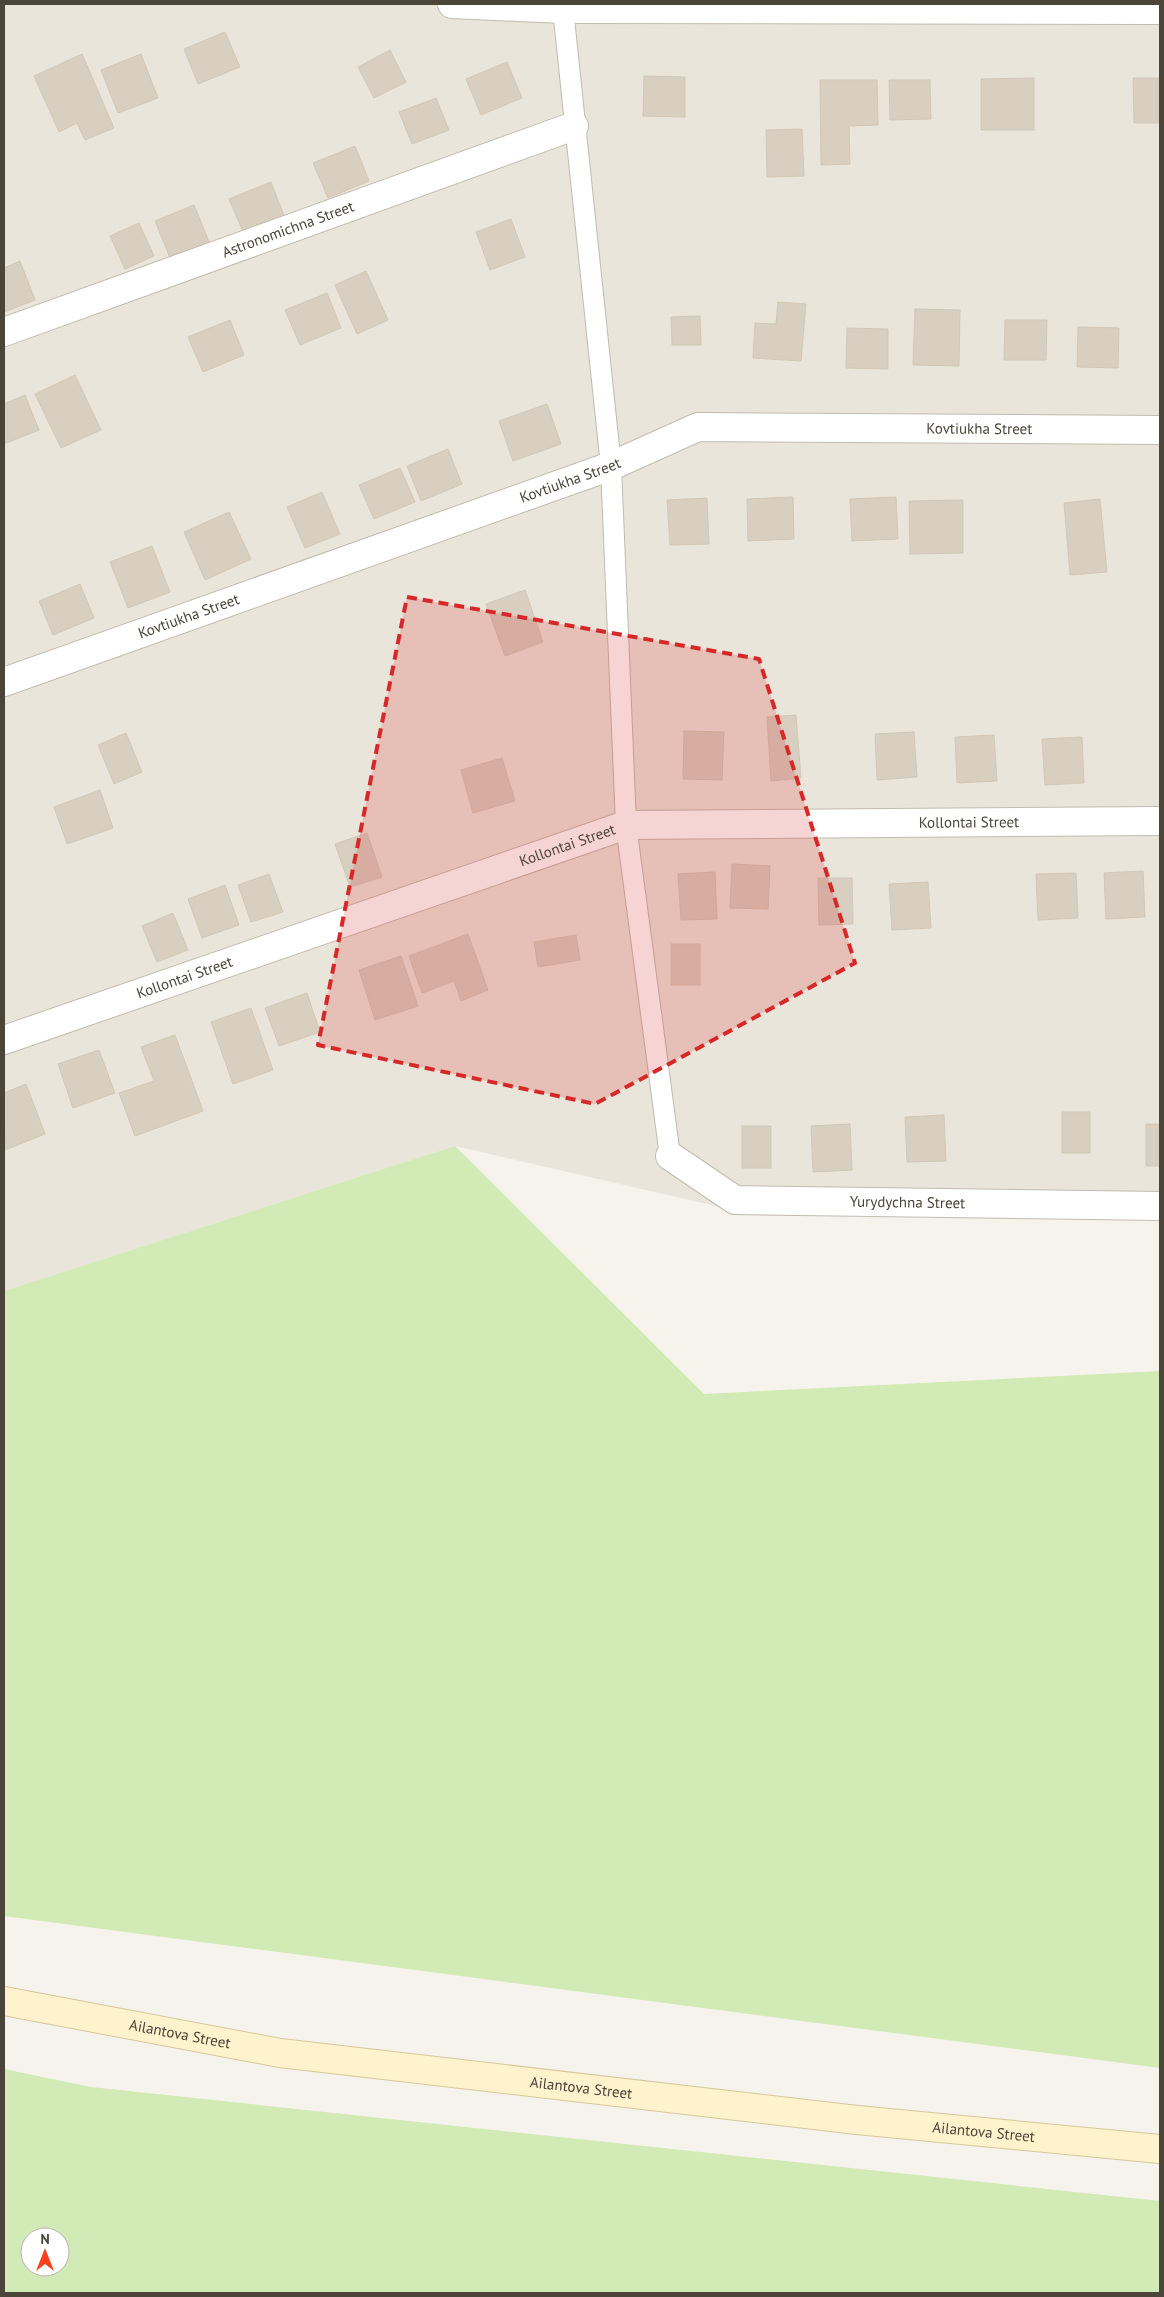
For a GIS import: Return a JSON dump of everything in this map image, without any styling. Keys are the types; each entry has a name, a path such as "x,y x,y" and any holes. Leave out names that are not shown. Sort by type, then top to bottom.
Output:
{"street":[{"path":"452,4 563,9 1160,10"},
{"name":"Astronomichna Street","path":"4,332 574,126"},
{"name":"Kovtiukha Street","path":"4,682 611,466 698,427 1160,430"},
{"name":"Kollontai Street","path":"4,1040 626,825 1160,821"},
{"name":"Yurydychna Street","path":"670,1156 734,1200 1160,1206"},
{"name":"Ailantova Street","path":"4,2002 280,2053 857,2120 1160,2150"}],"lane":[{"path":"563,9 611,466 626,825 670,1156"}],"highlighted area":[{"path":"407,597 759,659 855,963 595,1104 318,1045"}],"shaded area":[{"path":"4,4 1160,4 1160,1213 733,1210 455,1146 4,1291"}],"green space":[{"path":"455,1146 704,1394 1160,1371 1160,2068 4,1916 4,1291"},
{"path":"4,2069 91,2087 1160,2201 1160,2293 4,2293"}],"building":[{"path":"225,32 240,67 198,84 184,49"},
{"path":"390,50 406,82 374,98 358,67"},
{"path":"82,54 114,128 85,140 77,123 59,132 34,76"},
{"path":"141,54 158,98 118,113 101,70"},
{"path":"507,62 522,98 481,115 466,79"},
{"path":"644,76 685,77 685,117 643,116"},
{"path":"1034,78 1034,130 981,130 981,79"},
{"path":"1133,78 1160,78 1160,123 1134,123"},
{"path":"820,80 877,80 878,125 849,126 850,164 821,165"},
{"path":"889,80 930,80 931,119 890,120"},
{"path":"436,98 449,130 412,144 399,112"},
{"path":"802,129 804,176 767,177 766,130"},
{"path":"355,146 369,181 328,198 313,163"},
{"path":"271,182 285,218 244,234 229,199"},
{"path":"194,205 212,249 173,265 155,221"},
{"path":"511,219 525,257 490,270 476,232"},
{"path":"139,223 154,256 125,269 110,236"},
{"path":"20,261 35,300 4,312 4,268"},
{"path":"366,271 388,320 357,334 335,285"},
{"path":"327,293 341,328 300,345 285,310"},
{"path":"778,302 806,304 801,361 753,358 755,323 776,324"},
{"path":"915,309 960,310 959,366 913,365"},
{"path":"700,316 701,345 672,345 671,317"},
{"path":"230,320 244,355 203,372 188,337"},
{"path":"1005,320 1047,320 1046,360 1004,360"},
{"path":"1078,327 1119,328 1118,368 1077,367"},
{"path":"847,328 888,329 888,369 846,368"},
{"path":"75,375 101,430 61,448 35,394"},
{"path":"25,395 39,430 4,444 4,404"},
{"path":"547,404 561,444 513,461 499,421"},
{"path":"448,449 462,484 421,501 407,466"},
{"path":"400,468 415,502 374,519 359,485"},
{"path":"322,492 340,534 305,548 287,507"},
{"path":"793,497 794,539 748,541 747,499"},
{"path":"896,497 898,539 852,541 850,499"},
{"path":"707,498 709,544 670,545 667,500"},
{"path":"1100,499 1107,572 1070,575 1064,503"},
{"path":"963,500 963,553 910,554 909,501"},
{"path":"229,512 251,559 205,580 184,532"},
{"path":"152,546 170,592 128,608 110,562"},
{"path":"80,584 94,618 53,635 39,601"},
{"path":"525,590 543,642 505,656 486,604"},
{"path":"796,715 801,778 771,781 767,717"},
{"path":"684,731 724,732 722,780 683,779"},
{"path":"914,732 917,777 877,780 875,734"},
{"path":"126,733 142,772 114,784 98,745"},
{"path":"994,735 997,781 957,783 955,737"},
{"path":"1082,737 1084,783 1045,785 1042,739"},
{"path":"502,758 515,801 473,813 461,770"},
{"path":"100,790 113,828 67,844 54,807"},
{"path":"367,833 382,877 350,887 335,844"},
{"path":"732,864 770,866 768,909 730,908"},
{"path":"1143,871 1145,917 1106,919 1104,873"},
{"path":"715,872 717,919 681,920 678,874"},
{"path":"1076,873 1078,918 1038,920 1036,874"},
{"path":"269,874 283,912 251,922 238,885"},
{"path":"818,878 852,878 853,924 819,925"},
{"path":"928,882 931,928 892,930 889,884"},
{"path":"225,885 239,925 202,938 188,899"},
{"path":"173,913 188,950 157,962 142,926"},
{"path":"468,934 488,990 461,1001 454,981 422,993 409,956"},
{"path":"576,935 580,960 538,967 534,942"},
{"path":"671,944 700,944 700,985 671,985"},
{"path":"401,956 418,1006 375,1020 359,970"},
{"path":"307,993 320,1032 279,1046 265,1008"},
{"path":"251,1008 273,1070 233,1084 211,1022"},
{"path":"175,1035 203,1111 135,1136 119,1093 154,1081 141,1047"},
{"path":"99,1050 115,1093 73,1108 58,1064"},
{"path":"26,1084 45,1134 5,1150 4,1093"},
{"path":"1062,1112 1090,1112 1090,1153 1062,1153"},
{"path":"944,1115 946,1161 907,1162 905,1117"},
{"path":"850,1124 852,1170 813,1172 811,1126"},
{"path":"1146,1124 1160,1124 1160,1166 1146,1166"},
{"path":"742,1126 771,1126 771,1168 742,1168"}]}
